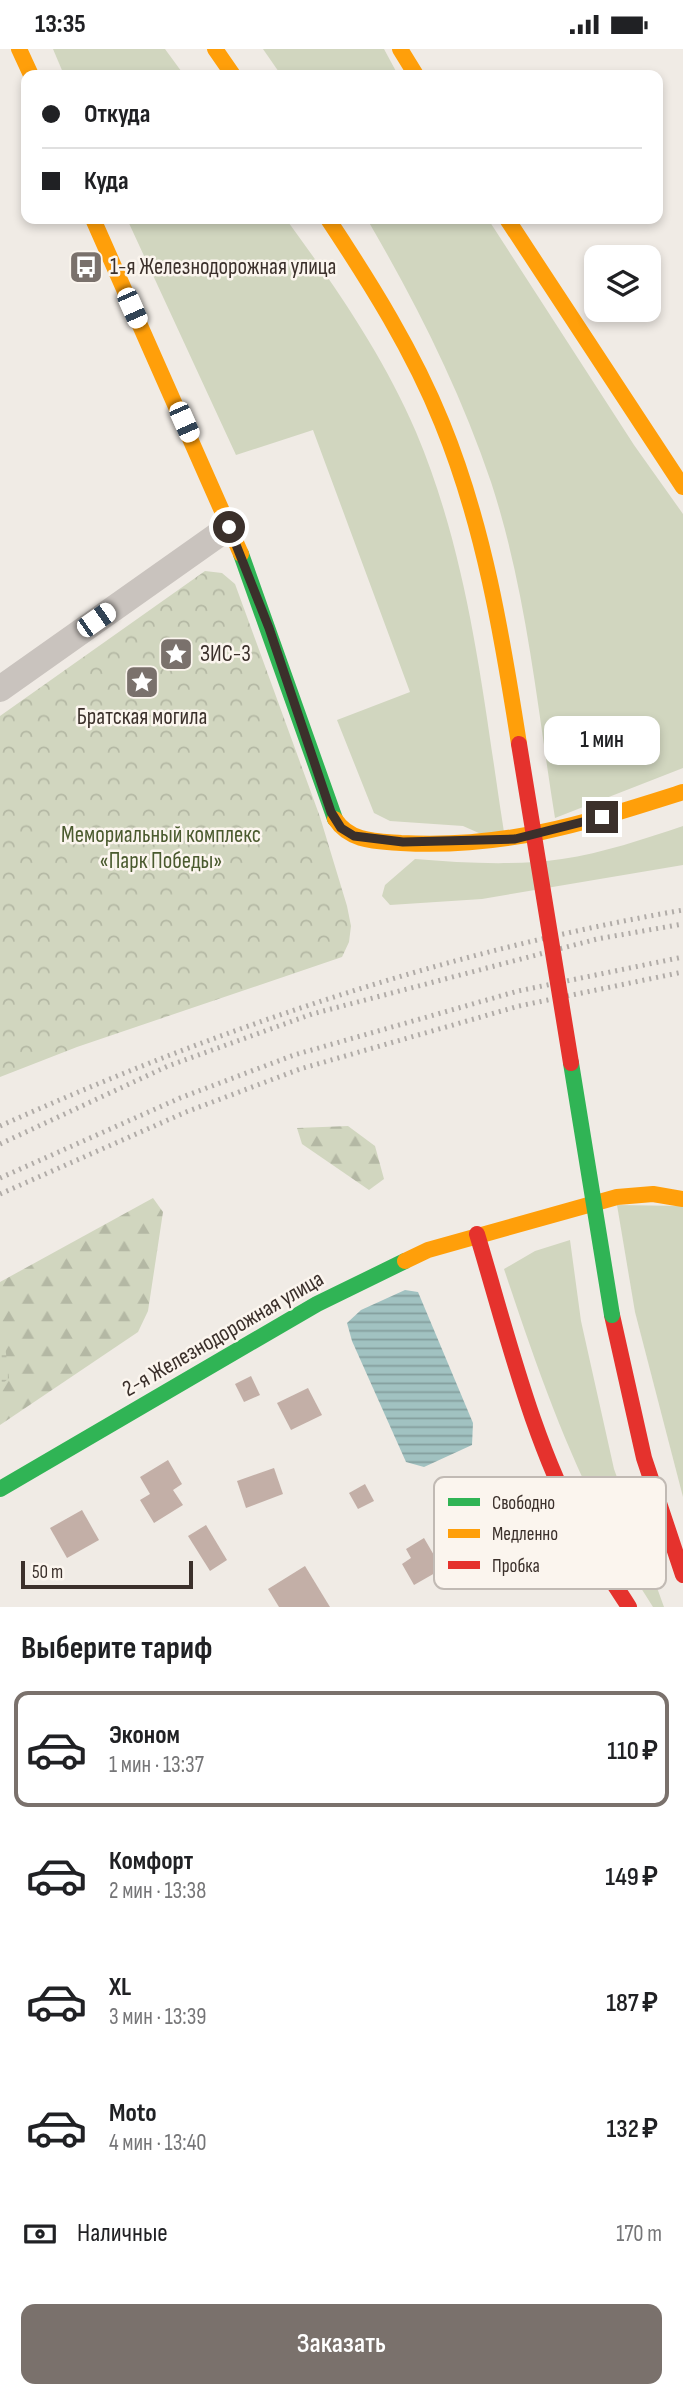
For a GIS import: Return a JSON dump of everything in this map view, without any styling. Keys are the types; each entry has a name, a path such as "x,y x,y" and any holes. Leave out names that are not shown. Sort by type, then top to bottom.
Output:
{"street":[{"path":"19,49 29,70"},
{"path":"215,49 230,70"},
{"path":"400,49 413,70"},
{"path":"95,224 229,527 269,628 336,822 349,834 403,842 515,839 581,824 683,792"},
{"path":"331,224 367,277 405,346 442,424 468,499 489,580 519,744 612,1315 650,1477"},
{"path":"509,224 683,487"},
{"path":"0,689 229,527"},
{"name":"2-я Железнодорожная улица","path":"0,1489 317,1304 428,1250 477,1234 539,1221 617,1197 653,1193 683,1199"},
{"path":"477,1234 530,1407 558,1477"},
{"path":"666,1524 683,1575"},
{"path":"618,1589 629,1607"}],"green space":[{"path":"53,49 165,49 180,70 62,70"},
{"path":"263,49 384,49 395,70 278,70"},
{"path":"129,224 290,224 373,348 416,432 451,533 474,637 506,845 463,826 390,821 374,813 337,720 410,692 313,430 236,455"},
{"path":"370,224 491,224 634,445 683,514 683,768 555,818 522,607 503,523 491,482 465,414 436,347"},
{"name":"Мемориальный комплекс «Парк Победы»","path":"205,571 222,573 235,584 320,817 347,906 351,926 349,942 342,957 77,1047 0,1077 0,716"},
{"path":"683,826 683,865 482,899 390,905 382,896 385,885 415,859 507,863 562,859 638,841"},
{"path":"348,1126 375,1146 384,1179 369,1190 302,1144 297,1128"},
{"path":"153,1198 163,1212 148,1311 138,1332 0,1425 0,1282"},
{"path":"617,1205 683,1206 683,1497 635,1312"},
{"path":"570,1240 581,1321 617,1477 582,1477 550,1401 504,1269 535,1251"},
{"path":"0,1333 4,1337 9,1378 0,1386"},
{"path":"642,1589 657,1589 664,1607 653,1607"}],"water":[{"path":"405,1290 418,1292 473,1423 472,1445 424,1467 406,1462 352,1341 347,1323 361,1310"}],"building":[{"path":"251,1376 260,1395 244,1402 235,1384"},
{"path":"308,1388 322,1415 291,1430 277,1403"},
{"path":"168,1460 182,1484 173,1490 183,1505 154,1523 140,1500 150,1494 140,1477"},
{"path":"274,1468 283,1494 246,1508 237,1481"},
{"path":"365,1484 374,1501 358,1509 349,1493"},
{"path":"82,1510 99,1540 67,1558 50,1528"},
{"path":"206,1525 227,1560 210,1571 188,1536"},
{"path":"424,1538 434,1555 434,1574 414,1585 402,1564 411,1558 406,1549"},
{"path":"305,1566 330,1607 279,1607 268,1589"}],"railway":[{"path":"0,1126 166,1057 335,997 508,947 683,910"},
{"path":"0,1144 168,1066 312,1014 597,939 683,924"},
{"path":"0,1178 180,1098 294,1055 518,991 683,957"},
{"path":"0,1194 186,1112 300,1069 519,1006 683,972"}],"traffic: fast":[{"path":"241,554 335,819"},
{"path":"571,1063 612,1315"},
{"path":"0,1489 317,1304 405,1261"}],"traffic: slow":[{"path":"19,49 29,70"},
{"path":"215,49 230,70"},
{"path":"400,49 413,70"},
{"path":"95,224 241,554"},
{"path":"331,224 405,344 431,396 457,462 490,581 519,744"},
{"path":"510,224 683,487"},
{"path":"335,819 348,832 373,841 439,844 476,842 545,831 683,792"},
{"path":"405,1261 428,1250 617,1197 653,1194 683,1199"}],"traffic: jam":[{"path":"519,744 571,1063"},
{"path":"477,1234 523,1388 556,1477"},
{"path":"612,1315 650,1477"},
{"path":"666,1524 683,1575"},
{"path":"618,1589 629,1607"}],"place":[{"name":"1-я Железнодорожная улица","path":"86,267"},
{"name":"ЗИС-3","path":"176,654"},
{"name":"Братская могила","path":"142,682"}],"route":[{"path":"229,527 298,708 331,812 341,828 354,836 403,842 502,840 581,824 602,817"}]}
